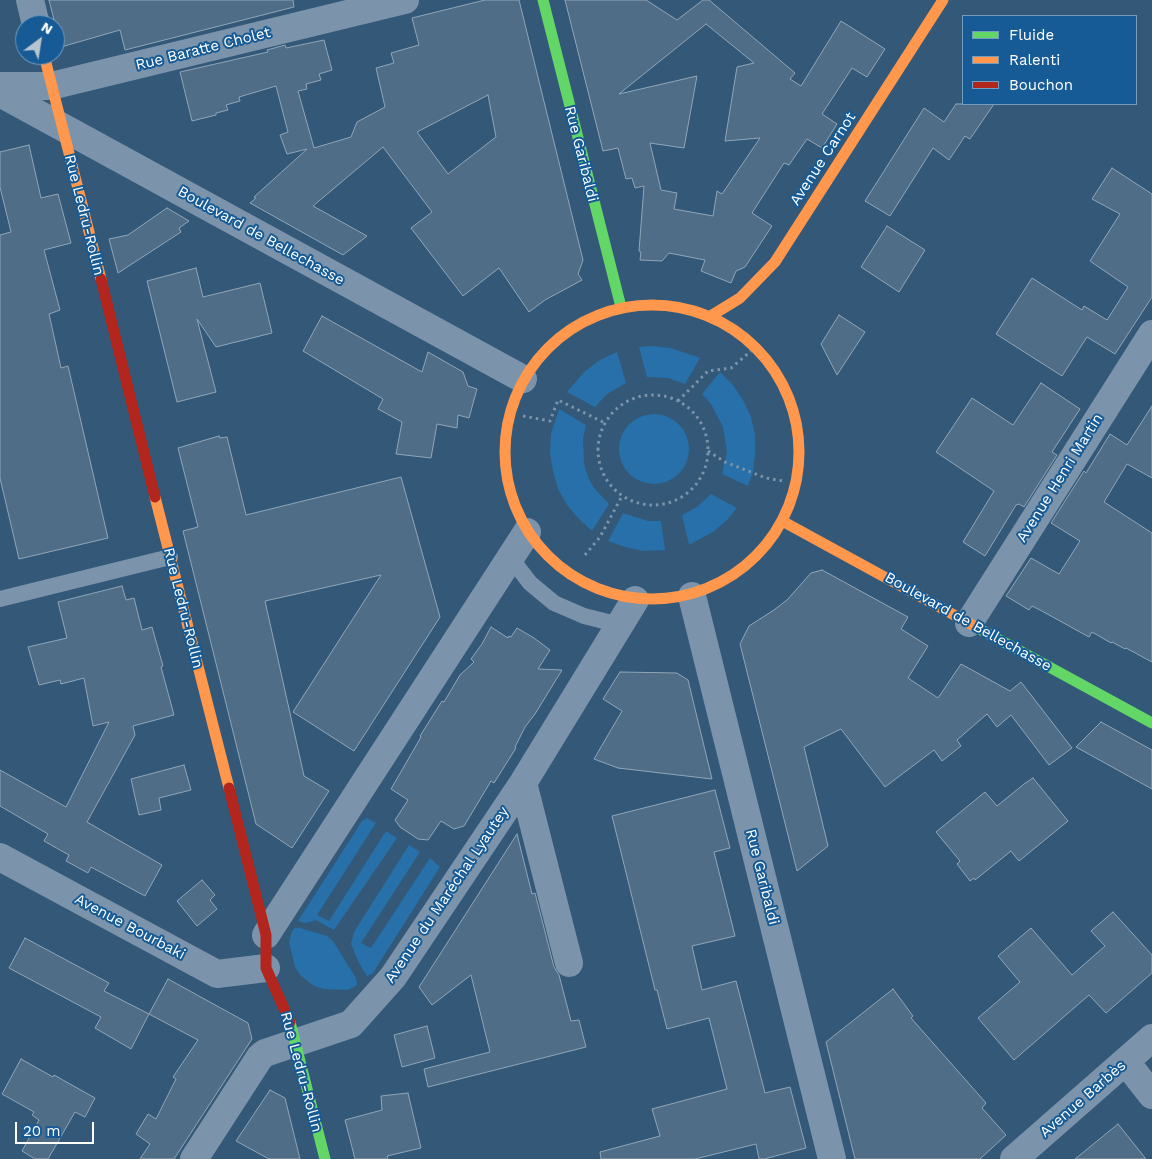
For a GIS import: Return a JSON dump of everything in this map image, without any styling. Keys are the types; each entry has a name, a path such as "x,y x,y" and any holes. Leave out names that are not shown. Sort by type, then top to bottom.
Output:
{"street":[{"path":"30,0 34,15"},
{"name":"Rue Baratte Cholet","path":"0,86 52,86 406,0"},
{"name":"Rue Garibaldi","path":"543,0 621,307"},
{"name":"Avenue Carnot","path":"709,317 740,298 775,262 942,0"},
{"name":"Rue Ledru-Rollin","path":"47,65 266,935 266,968 290,1022 297,1043 324,1159"},
{"name":"Boulevard de Bellechasse","path":"0,93 523,379"},
{"path":"656,304 691,309 709,317 732,328 756,346 776,371 784,386 795,421 799,453 798,484 784,522 756,560 727,581 692,596 635,600 595,590 572,576 527,532 514,505 504,454 510,413 523,379 549,345 592,317 621,307 656,304"},
{"name":"Avenue Henri Martin","path":"969,623 1152,334"},
{"name":"Boulevard de Bellechasse","path":"784,522 1152,723"},
{"path":"266,935 527,532"},
{"name":"Rue Garibaldi","path":"692,596 832,1159"},
{"name":"Avenue du Maréchal Lyautey","path":"194,1159 260,1057 265,1053 351,1024 393,977 523,783 635,600"},
{"path":"523,783 569,963"},
{"name":"Avenue Bourbaki","path":"0,857 217,974 266,968"},
{"name":"Avenue Barbès","path":"1014,1159 1152,1038"},
{"path":"1126,1062 1152,1096"}],"lane":[{"path":"0,599 170,557"},
{"path":"510,557 530,583 554,603 584,616 620,624"}],"path":[{"path":"678,401 708,372 731,368 751,351"},
{"path":"645,396 662,396 678,401 690,410 700,422 706,436 708,452 705,468 697,483 685,495 670,502 654,505 637,503 622,496 610,485 601,471 598,455 599,438 605,423 615,410 629,400 645,396"},
{"path":"523,416 550,421 558,400 605,423"},
{"path":"708,452 726,462 766,478 783,482"},
{"path":"585,555 600,537 622,496"}],"shaded area":[{"path":"639,347 671,348 700,358 685,384 668,378 647,377"},
{"path":"617,352 626,383 607,394 595,407 567,392 585,371 600,360"},
{"path":"720,372 733,385 751,417 755,435 755,454 753,472 748,486 722,474 727,452 723,427 711,404 702,394"},
{"path":"559,409 586,425 583,439 584,464 594,488 609,504 592,531 567,505 558,489 553,471 550,453 551,434"},
{"path":"654,414 667,417 679,424 686,436 689,449 686,462 679,474 667,481 654,484 641,481 629,474 622,462 619,449 622,436 629,424 641,417"},
{"path":"711,494 737,508 713,532 689,545 682,515 697,507"},
{"path":"623,513 648,521 661,521 665,550 643,551 608,541"},
{"path":"367,818 376,823 317,915 329,921 386,831 397,838 334,930 316,920 306,923 298,921 362,821"},
{"path":"409,845 420,852 361,943 371,948 430,858 440,867 373,973 367,976 351,944 354,932"},
{"path":"295,928 327,936 333,941 356,978 356,986 347,990 324,989 314,986 301,976 295,967 289,942 292,931"}],"building":[{"path":"49,0 293,0 294,7 125,50 120,30 65,46 65,15 53,15"},
{"path":"485,0 519,0 583,260 578,274 582,280 545,300 529,312 499,268 463,296 411,228 432,212 383,147 313,206 367,236 343,255 250,203 256,198 254,197 307,149 287,154 280,135 288,132 276,86 239,97 240,101 226,105 228,110 192,121 180,72 268,52 267,50 285,45 286,48 324,40 332,70 319,74 321,80 306,84 307,89 298,91 314,148 351,137 357,122 385,107 376,68 394,63 391,53 419,45 412,18","holes":["488,95 496,137 448,174 417,132"]},
{"path":"565,0 646,0 677,20 703,0 709,0 795,73 790,79 801,86 841,21 885,49 867,77 852,68 822,114 837,124 822,148 807,139 789,165 784,163 752,213 772,226 745,267 736,271 731,283 701,271 705,260 669,253 662,261 640,260 644,186 635,188 632,178 626,179 618,148 603,151","holes":["706,24 754,63 737,67 725,141 760,138 722,194 717,191 713,216 674,209 677,193 661,190 650,143 684,148 697,76 619,94"]},
{"path":"956,104 993,105 970,139 965,136 949,160 933,148 890,216 865,201 924,108 944,122"},
{"path":"29,145 41,198 58,194 71,243 44,250 60,310 49,314 61,368 68,366 108,538 19,559 0,478 0,235 11,232 0,187 0,152"},
{"path":"1112,168 1152,194 1152,297 1115,354 1087,337 1062,376 996,334 1032,278 1082,310 1084,306 1107,320 1128,287 1090,261 1120,214 1092,199"},
{"path":"167,208 189,221 179,228 181,232 118,273 109,239 128,235"},
{"path":"887,226 925,250 899,292 861,267"},
{"path":"196,268 203,297 260,283 272,333 216,347 197,319 216,392 177,402 147,281"},
{"path":"839,315 865,332 837,375 821,344"},
{"path":"322,316 422,372 428,352 463,372 468,386 477,389 469,418 458,415 457,428 437,424 431,458 396,454 402,422 378,409 383,399 303,351"},
{"path":"1041,383 1080,409 1052,452 1057,455 1024,507 1019,504 1016,505 985,556 963,542 994,491 936,452 972,398 1013,425"},
{"path":"1152,406 1152,478 1127,464 1104,502 1152,533 1152,662 1092,632 1089,637 1032,606 1029,610 1006,596 1031,558 1059,574 1080,541 1051,523 1084,471 1086,473 1110,434 1127,445"},
{"path":"219,436 220,438 227,437 246,515 401,477 440,617 354,751 293,712 381,575 265,601 304,776 329,791 292,848 256,824 183,531 198,527 178,448"},
{"path":"822,570 908,617 901,629 928,646 908,678 938,698 961,664 1010,691 1021,682 1072,748 1049,765 1011,715 997,727 987,714 957,740 961,746 942,761 934,750 885,787 841,729 804,747 828,846 797,871 740,644 749,626 787,600 811,573"},
{"path":"122,586 126,600 134,598 142,630 152,627 174,715 133,726 135,735 87,822 162,865 145,896 91,867 88,873 66,861 69,855 44,841 48,834 0,806 0,770 66,807 109,722 93,726 84,678 61,684 60,680 39,685 28,647 67,638 58,602"},
{"path":"491,627 508,638 509,636 511,637 517,628 534,638 550,650 538,669 562,670 525,727 516,748 494,783 491,781 464,826 454,829 441,821 428,840 418,839 400,827 395,820 408,800 391,789 442,701 444,702 460,675 474,662 471,659"},
{"path":"620,672 677,673 688,680 712,779 618,768 594,759 622,711 603,699"},
{"path":"1101,722 1152,750 1152,789 1076,747"},
{"path":"184,765 191,790 159,798 161,810 139,815 131,779"},
{"path":"1033,778 1068,821 1019,861 1011,851 975,880 974,878 970,881 957,864 960,861 936,832 985,792 997,806"},
{"path":"715,790 730,848 714,852 735,936 692,946 702,990 736,981 765,1093 790,1087 806,1148 764,1159 759,1159 756,1144 695,1159 601,1159 600,1152 660,1136 652,1109 727,1089 709,1018 667,1029 657,990 655,990 612,816"},
{"path":"517,834 532,894 535,893 554,967 559,975 571,1021 579,1020 586,1047 428,1087 424,1069 490,1052 471,975 432,1005 419,987"},
{"path":"202,880 215,895 210,900 217,909 197,926 177,901"},
{"path":"1113,912 1152,955 1152,973 1106,1013 1089,995 1014,1060 978,1018 1020,982 998,956 1031,928 1072,975 1105,946 1091,931"},
{"path":"25,938 109,983 104,991 149,1014 131,1049 95,1028 101,1017 9,968"},
{"path":"168,979 248,1023 252,1039 174,1159 140,1159 150,1144 136,1134 148,1114 156,1119 176,1079 173,1077 198,1040 149,1014"},
{"path":"893,989 913,1016 911,1018 986,1103 982,1108 1006,1135 980,1159 855,1159 826,1042"},
{"path":"427,1026 435,1058 402,1067 394,1035"},
{"path":"21,1059 95,1098 85,1117 75,1112 48,1159 35,1159 22,1151 39,1120 32,1115 34,1112 2,1094"},
{"path":"270,1090 285,1098 300,1159 269,1159 236,1141"},
{"path":"408,1093 421,1148 387,1156 388,1159 355,1159 345,1120 382,1110 381,1096"},
{"path":"1118,1124 1146,1159 1075,1159"}],"traffic: fast":[{"path":"543,0 621,307"},
{"path":"976,627 1152,723"},
{"path":"290,1022 325,1159"}],"traffic: slow":[{"path":"709,317 740,298 775,262 943,0"},
{"path":"47,65 101,279"},
{"path":"638,305 666,305 695,311 734,329 766,359 775,370 793,409 797,423 799,452 797,481 788,508 775,534 756,556 734,575 695,593 666,599 638,599 609,593 570,575 538,545 529,534 511,495 505,466 505,438 511,409 529,370 559,338 570,329 609,311 638,305"},
{"path":"155,497 229,788"},
{"path":"784,522 976,627"}],"traffic: jam":[{"path":"101,279 155,497"},
{"path":"229,788 266,935 266,968 290,1022"}]}
